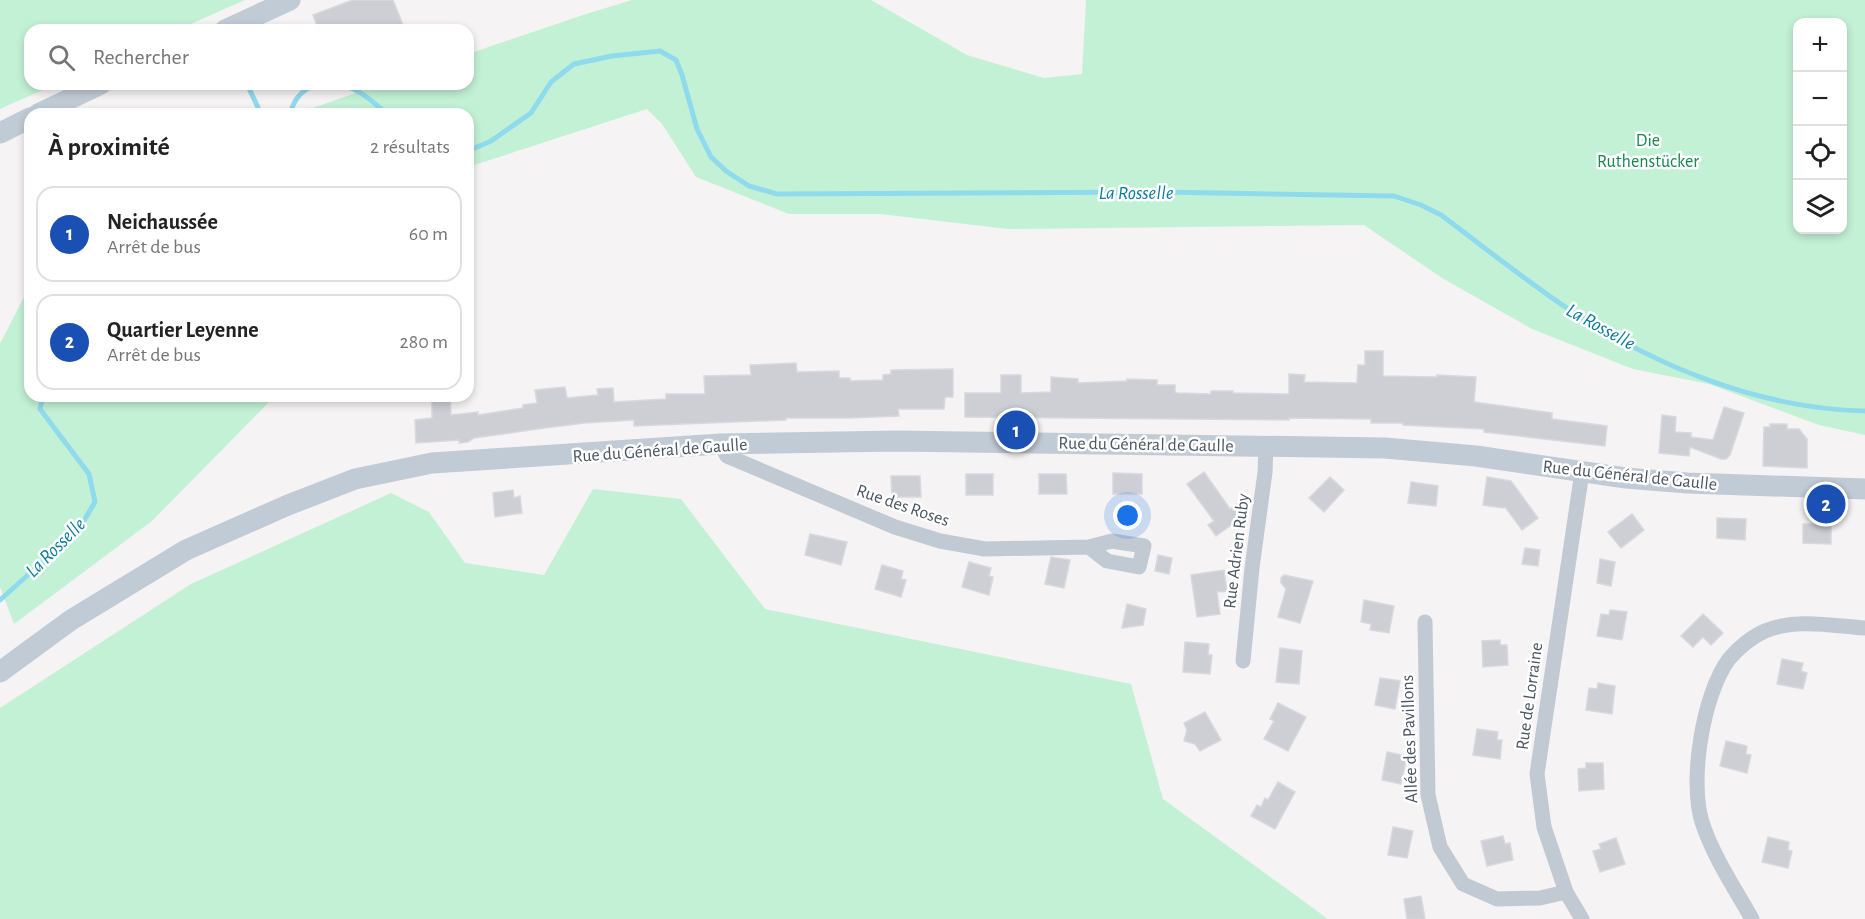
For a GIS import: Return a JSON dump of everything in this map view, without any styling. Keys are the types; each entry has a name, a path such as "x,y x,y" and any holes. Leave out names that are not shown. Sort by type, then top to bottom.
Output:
{"main road":[{"path":"238,24 290,0"},
{"path":"51,108 88,90"},
{"path":"0,133 24,121"},
{"name":"Rue du Général de Gaulle","path":"0,672 71,620 186,550 355,479 432,464 720,444 897,441 1386,448 1476,456 1582,472 1687,483 1865,489"}],"street":[{"name":"Rue des Roses","path":"720,444 727,456 895,527 940,541 985,549 1089,547"},
{"name":"Rue Adrien Ruby","path":"1243,661 1266,446"},
{"name":"Rue de Lorraine","path":"1582,472 1537,774 1544,827 1566,892 1582,919"},
{"name":"Allée des Pavillons","path":"1425,622 1428,795 1440,847 1463,884 1497,899 1540,898 1566,892"},
{"path":"1752,919 1713,851 1701,819 1697,785 1698,762 1706,711 1729,659 1747,642 1766,630 1795,624 1865,628"}],"green space":[{"path":"0,0 245,0 191,24 24,24 24,90 43,90 0,109"},
{"name":"Die Ruthenstücker","path":"632,0 871,0 967,55 1044,78 1082,74 1086,0 1865,0 1865,435 1819,425 1709,384 1633,369 1532,329 1442,278 1364,225 1008,229 880,214 789,214 696,177 662,124 647,109 474,165 474,108 312,108 365,90 474,90 474,52"},
{"path":"24,297 24,402 269,402 152,521 14,624 0,587 0,344"},
{"path":"593,489 681,499 765,609 1131,684 1163,799 1328,919 0,919 0,708 191,584 391,493 429,512 465,563 544,575"}],"building":[{"path":"353,0 393,0 403,24 317,24 313,15"},
{"path":"1365,351 1383,351 1383,376 1476,377 1474,402 1552,413 1552,419 1607,426 1605,446 1484,432 1484,429 1371,423 1371,419 965,417 965,393 1001,393 1001,375 1021,375 1021,393 1051,392 1051,377 1078,379 1078,383 1127,381 1127,379 1157,380 1157,385 1175,385 1177,393 1211,394 1211,391 1233,391 1233,393 1289,394 1289,374 1305,375 1304,382 1357,383 1358,365 1365,365"},
{"path":"796,363 797,372 839,371 839,378 850,378 850,381 883,380 883,375 891,374 891,370 953,369 953,397 945,397 944,409 898,409 899,416 786,418 786,420 634,426 634,420 545,428 474,438 468,442 459,443 459,440 416,443 415,420 432,418 432,402 450,402 451,415 478,412 478,415 523,408 523,405 537,403 535,390 565,387 567,398 598,395 597,389 613,388 614,402 666,399 666,394 705,394 704,376 751,375 750,365"},
{"path":"1724,407 1744,413 1730,455 1726,459 1690,447 1689,456 1659,453 1662,415 1676,417 1675,432 1691,433 1691,437 1713,440"},
{"path":"1770,424 1787,424 1787,429 1799,429 1807,439 1807,468 1763,466 1764,427 1770,427"},
{"path":"1204,472 1230,509 1241,501 1249,512 1216,536 1208,525 1214,521 1187,484"},
{"path":"1113,473 1142,474 1142,494 1113,494"},
{"path":"966,474 993,474 993,495 966,495"},
{"path":"1039,474 1066,474 1067,494 1039,494"},
{"path":"891,476 920,476 921,497 892,497"},
{"path":"1330,477 1344,490 1324,512 1309,498"},
{"path":"1487,477 1511,481 1538,518 1522,530 1505,507 1483,505"},
{"path":"1411,482 1438,486 1436,506 1408,503"},
{"path":"513,490 514,498 520,496 522,513 495,517 493,493"},
{"path":"1632,514 1644,530 1621,548 1608,532"},
{"path":"1717,518 1746,519 1745,540 1717,538"},
{"path":"1803,524 1831,524 1831,544 1803,543"},
{"path":"810,534 847,542 841,565 805,555"},
{"path":"1525,548 1540,550 1538,566 1522,564"},
{"path":"1158,555 1172,558 1169,574 1155,571"},
{"path":"1051,557 1070,560 1064,588 1045,584"},
{"path":"1600,559 1615,562 1611,586 1597,583"},
{"path":"969,562 991,568 989,576 993,577 989,595 962,587"},
{"path":"882,565 903,571 901,579 906,580 901,597 875,589"},
{"path":"1224,570 1227,591 1217,592 1220,614 1197,617 1191,575"},
{"path":"1284,575 1313,581 1300,623 1278,617 1286,589 1281,583"},
{"path":"1364,600 1394,606 1389,633 1370,630 1371,624 1361,622"},
{"path":"1127,604 1146,609 1143,625 1122,628"},
{"path":"1610,610 1627,612 1622,640 1597,636 1601,614 1609,615"},
{"path":"1703,614 1723,633 1711,645 1703,637 1693,647 1681,636"},
{"path":"1500,640 1500,645 1507,645 1508,665 1483,667 1482,641"},
{"path":"1185,642 1209,644 1208,655 1212,655 1210,674 1183,672"},
{"path":"1280,648 1302,651 1299,684 1276,682"},
{"path":"1782,659 1803,663 1801,671 1807,673 1803,689 1777,684"},
{"path":"1380,678 1400,681 1395,709 1375,705"},
{"path":"1598,683 1615,686 1612,714 1586,710 1589,688 1597,689"},
{"path":"1278,703 1306,717 1288,751 1264,739 1274,721 1270,719"},
{"path":"1205,712 1221,740 1200,751 1195,744 1184,741 1187,730 1184,723"},
{"path":"1477,729 1498,732 1497,740 1502,740 1500,759 1473,755"},
{"path":"1726,741 1747,746 1746,754 1751,755 1747,773 1720,766"},
{"path":"1387,752 1407,756 1401,784 1382,780"},
{"path":"1586,763 1603,763 1604,789 1579,791 1578,769 1586,768"},
{"path":"1278,782 1295,792 1275,829 1251,816 1257,805 1261,807 1265,798 1268,800"},
{"path":"1393,827 1413,831 1407,858 1388,855"},
{"path":"1503,836 1505,844 1510,843 1513,860 1487,866 1481,841"},
{"path":"1768,837 1789,842 1788,850 1792,851 1788,868 1762,862"},
{"path":"1616,838 1625,864 1600,872 1593,851 1601,849 1599,844"},
{"path":"1421,896 1425,919 1407,919 1404,899"}],"waterway":[{"name":"La Rosselle","path":"474,148 491,141 531,113 551,82 574,64 612,56 660,51 676,60 697,129 711,157 726,171 749,186 777,194 1160,192 1394,196 1441,215 1570,310 1638,350 1711,381 1749,393 1787,402 1865,411"},
{"path":"250,90 258,108"},
{"name":"La Rosselle","path":"292,108 306,90"},
{"name":"La Rosselle","path":"356,90 380,108"},
{"name":"La Rosselle","path":"0,600 79,529 95,502 89,474 40,409 42,402"}],"place":[{"name":"Neichaussée","path":"1016,430"},
{"name":"Quartier Leyenne","path":"1826,504"}]}
